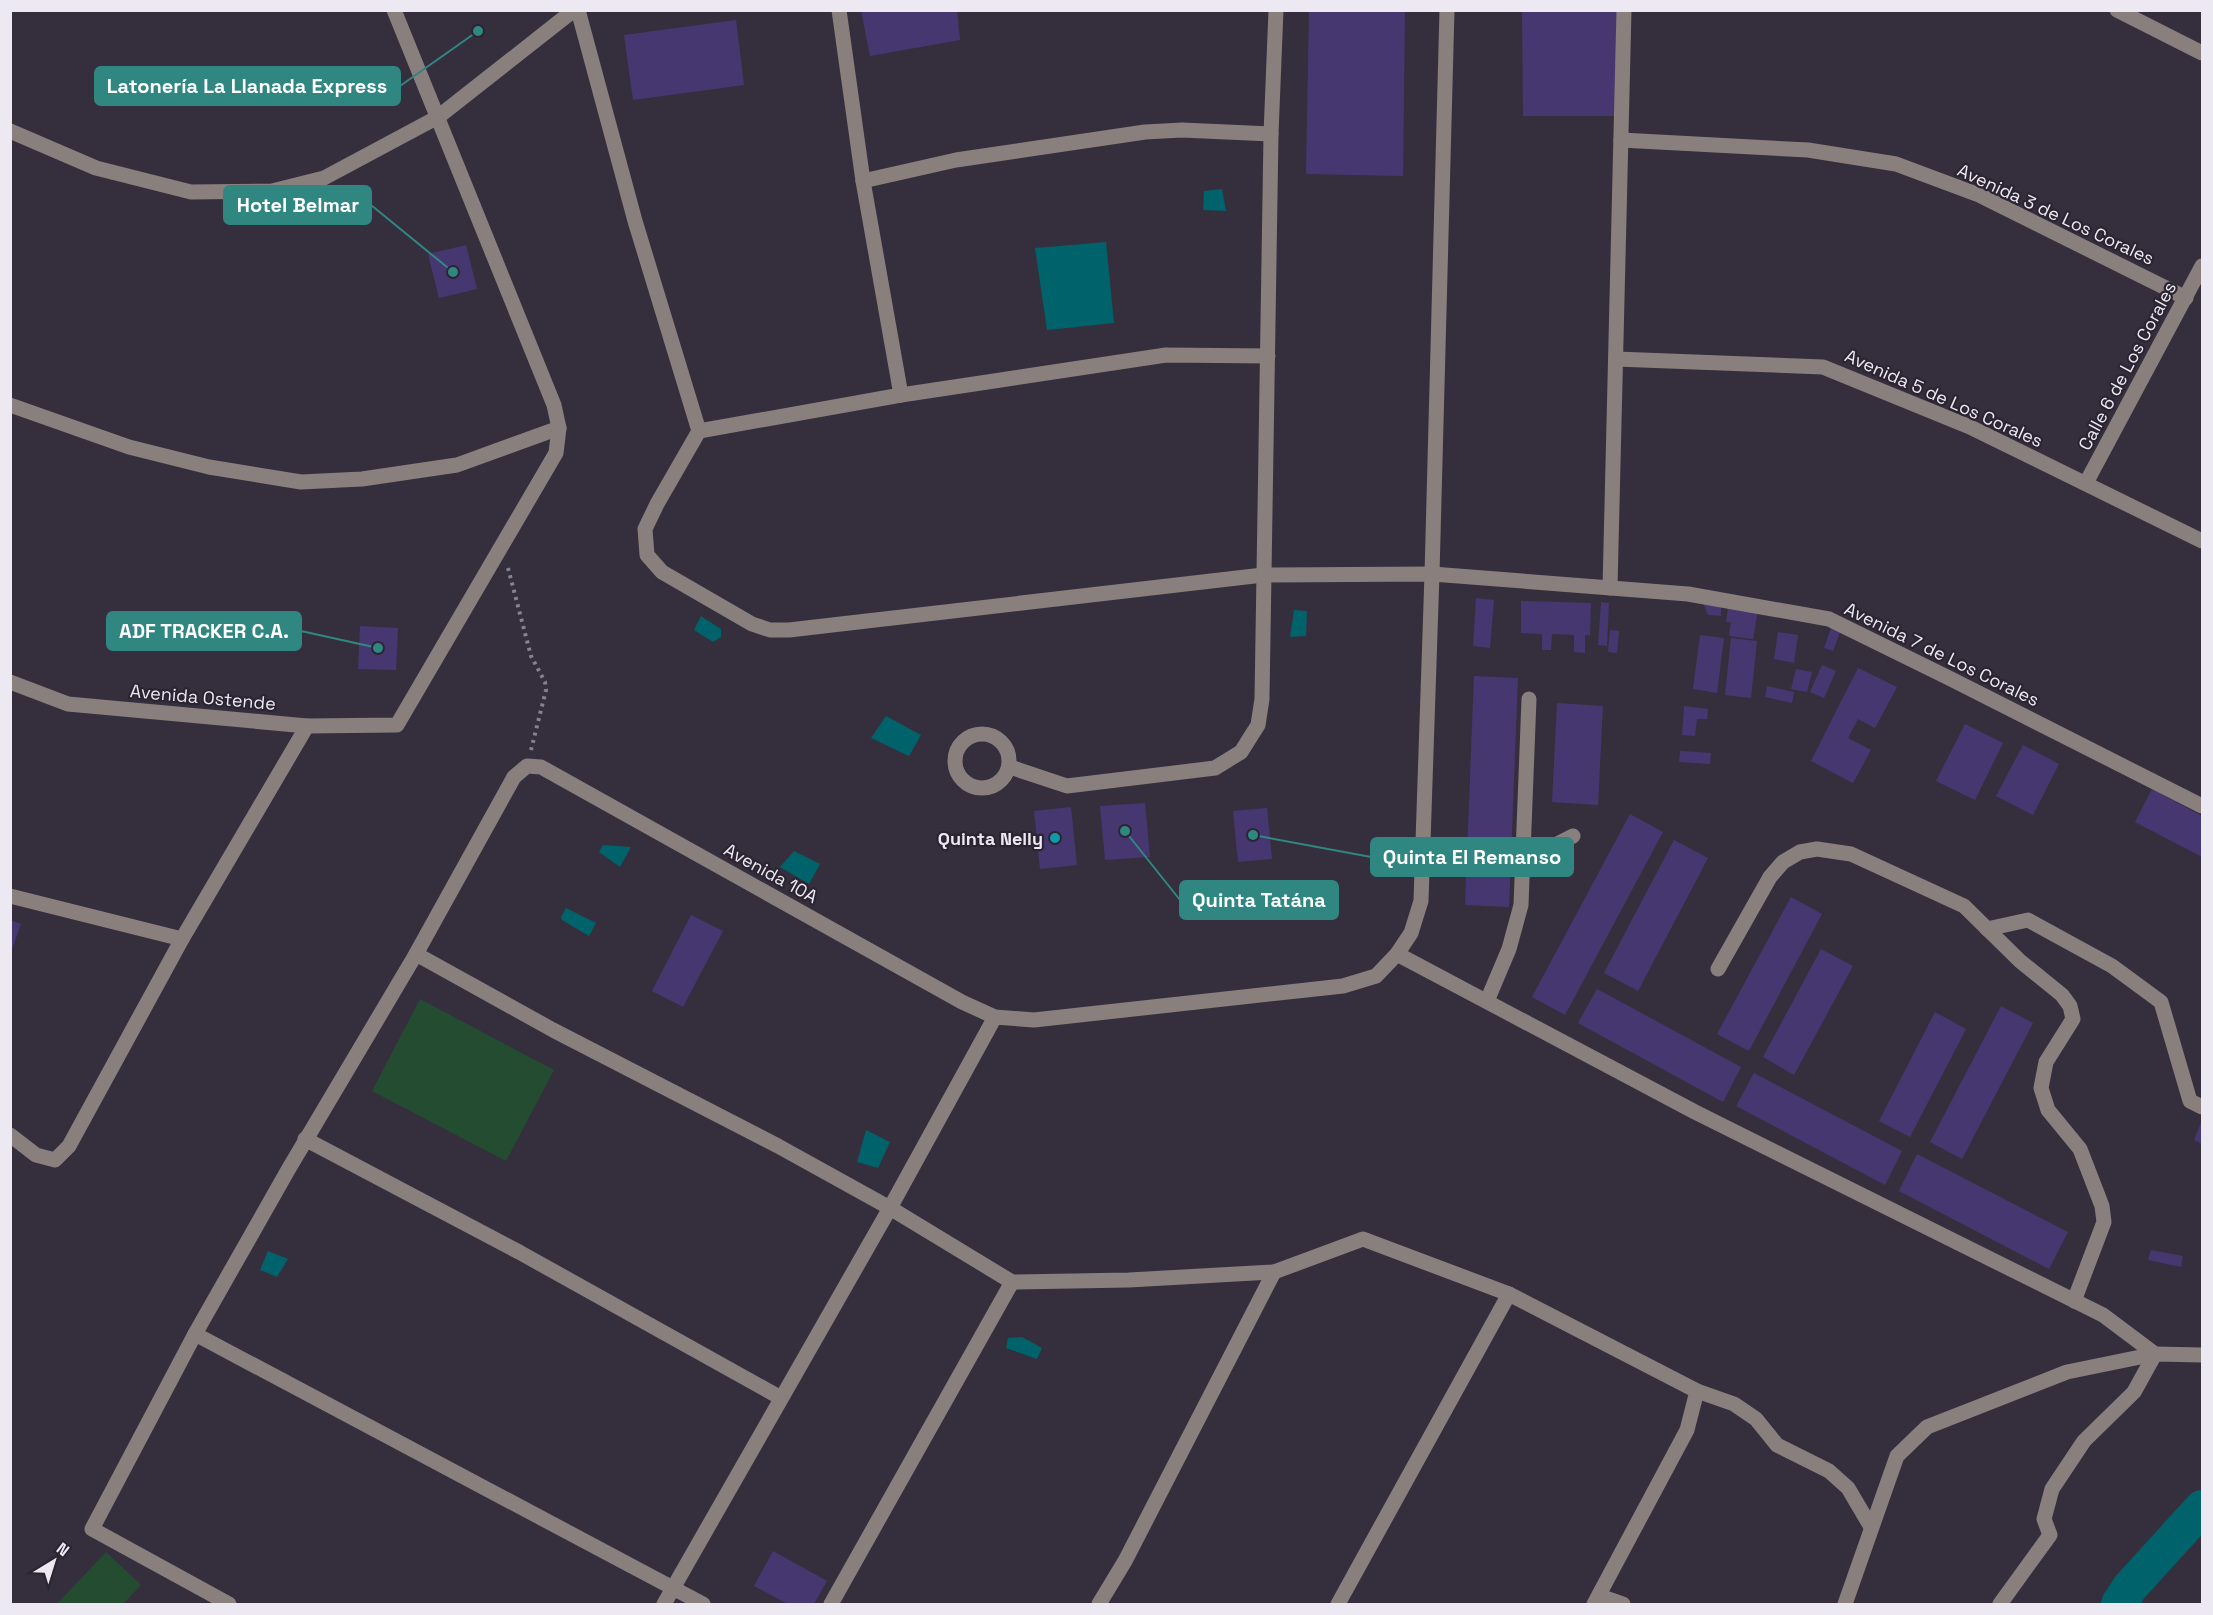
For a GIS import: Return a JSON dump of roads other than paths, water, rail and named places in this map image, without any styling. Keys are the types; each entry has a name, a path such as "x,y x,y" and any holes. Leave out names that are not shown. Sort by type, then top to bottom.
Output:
{"street":[{"path":"10,405 129,447 209,467 301,482 362,479 457,465 559,428 554,405 394,10"},
{"path":"10,131 96,168 191,192 272,191 324,178 438,117 576,10 635,220 699,431 901,395 1166,355 1268,356"},
{"path":"839,10 863,181 901,395"},
{"path":"1010,767 1067,786 1215,768 1241,752 1258,725 1262,699 1271,134 1276,10"},
{"path":"664,1605 890,1208 995,1017 1034,1020 1343,986 1377,976 1397,954 1411,933 1421,901 1447,10"},
{"path":"1610,588 1624,10"},
{"path":"2117,10 2202,53"},
{"path":"863,181 956,160 1145,132 1182,130 1271,134"},
{"name":"Avenida 3 de Los Corales","path":"1621,140 1808,150 1896,164 1979,195 2186,298"},
{"name":"Calle 6 de Los Corales","path":"2086,483 2202,266"},
{"name":"Avenida 5 de Los Corales","path":"1616,359 1823,367 1970,427 2202,542"},
{"name":"Avenida Ostende","path":"10,682 68,704 307,726 397,725 556,453 559,428"},
{"name":"Avenida 7 de Los Corales","path":"699,431 645,529 647,555 662,572 752,624 770,630 789,630 1263,575 1432,574 1688,594 1829,619 2202,806"},
{"path":"1487,1001 1512,938 1521,905 1529,699"},
{"path":"10,1135 36,1155 55,1160 69,1146 182,939 307,726"},
{"name":"Avenida 10A","path":"416,954 514,777 526,766 541,767 963,1002 995,1017"},
{"path":"1522,862 1573,836"},
{"path":"1718,969 1770,877 1783,862 1800,852 1817,849 1851,854 1964,906 2020,961 2062,995 2070,1006 2073,1019 2046,1062 2041,1088 2048,1110 2080,1149 2102,1206 2104,1222 2074,1301"},
{"path":"10,896 182,939"},
{"path":"1987,929 2028,920 2112,966 2161,1002 2190,1101 2202,1107"},
{"path":"229,1605 92,1529 195,1334 306,1139 416,954 554,1030 778,1146 890,1208 1012,1282 1129,1280 1274,1272 1363,1239 1509,1294 1697,1391 1734,1404 1756,1419 1777,1445 1828,1471 1848,1488 1871,1527"},
{"path":"1397,954 1695,1112 2103,1315 2155,1354"},
{"path":"306,1139 519,1252 781,1398"},
{"path":"1100,1605 1274,1272"},
{"path":"831,1605 1012,1282"},
{"path":"1338,1605 1509,1294"},
{"path":"195,1334 703,1605"},
{"path":"2000,1605 2050,1535 2044,1519 2052,1489 2084,1441 2134,1392 2155,1354"},
{"path":"1845,1605 1897,1456 1927,1427 2067,1372 2155,1354 2202,1355"},
{"path":"1623,1605 1597,1600 1688,1430 1697,1391"}],"water":[{"path":"1222,189 1226,211 1203,210 1204,191"},
{"path":"1106,242 1114,323 1047,330 1035,248"},
{"path":"1294,610 1307,611 1306,636 1290,637"},
{"path":"701,616 721,629 721,637 713,642 694,630"},
{"path":"886,716 921,735 909,756 871,738"},
{"path":"603,845 631,847 620,867 599,852"},
{"path":"794,851 820,864 809,884 780,867"},
{"path":"566,908 596,923 589,936 562,920 561,917"},
{"path":"866,1130 890,1142 878,1168 857,1162"},
{"path":"268,1251 288,1259 277,1277 260,1270"},
{"path":"1022,1337 1042,1348 1037,1359 1006,1348 1008,1338"}],"waterway":[{"path":"2119,1604 2130,1587 2202,1508"}],"place":[{"name":"Latonería La Llanada Express","path":"478,31"},
{"name":"Hotel Belmar","path":"453,272"},
{"name":"ADF TRACKER C.A.","path":"378,648"},
{"name":"Quinta Tatána","path":"1125,831"},
{"name":"Quinta El Remanso","path":"1253,835"},
{"name":"Quinta Nelly","path":"1055,838"}]}
